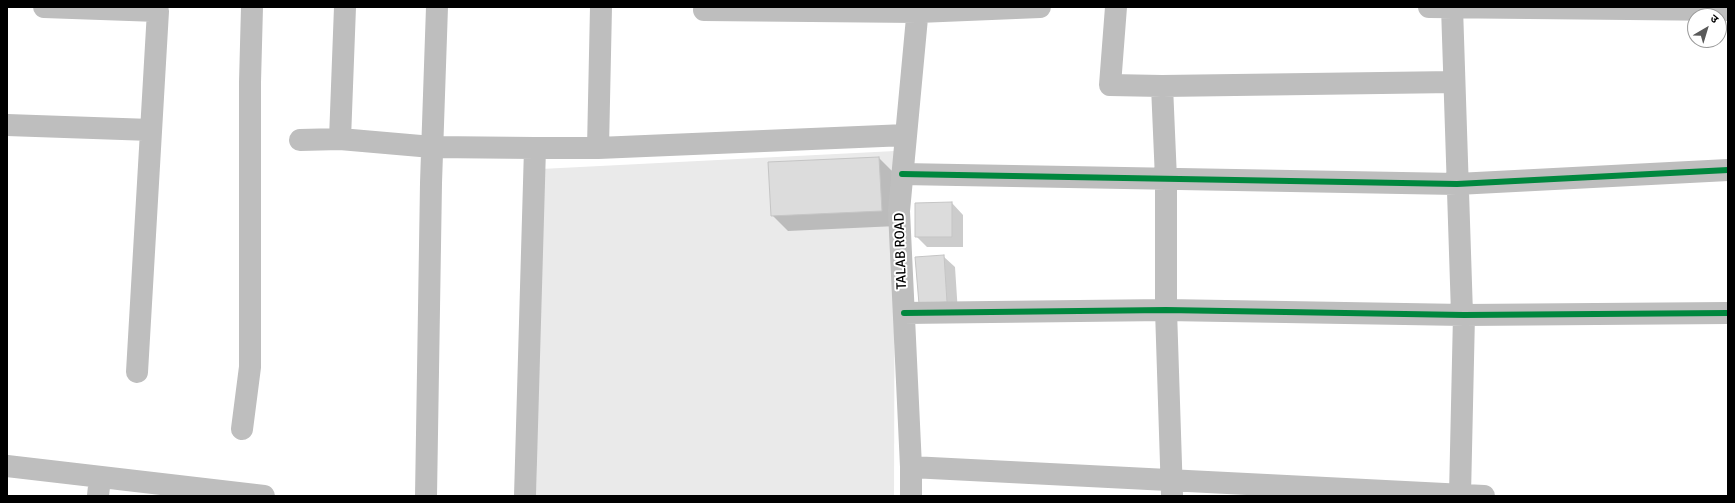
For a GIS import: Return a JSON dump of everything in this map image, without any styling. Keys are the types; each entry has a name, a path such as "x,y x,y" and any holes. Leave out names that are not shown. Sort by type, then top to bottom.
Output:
{"street":[{"path":"44,7 158,11 137,372"},
{"path":"242,429 250,367 250,82 252,7"},
{"path":"340,139 345,7"},
{"path":"426,496 432,147 437,7"},
{"path":"598,148 601,7"},
{"path":"704,10 1040,7"},
{"path":"1116,7 1110,85 1162,86 1454,82"},
{"path":"1429,7 1728,10"},
{"path":"1452,7 1462,314 1464,315 1460,495"},
{"name":"TALAB ROAD","path":"911,496 911,467 899,211 918,9"},
{"path":"1162,86 1166,179 1166,310 1172,488"},
{"path":"7,124 151,130"},
{"path":"300,140 340,139 432,147 598,148 906,135"},
{"path":"525,496 535,148"},
{"path":"902,174 1457,184 1728,170"},
{"path":"904,313 1166,310 1464,315 1728,313"},
{"path":"7,466 98,486 264,496"},
{"path":"911,467 1172,488 1484,496"}],"shaded area":[{"path":"895,151 894,496 536,496 541,169"}],"building":[{"path":"879,157 882,211 771,216 768,162"},
{"path":"952,202 952,237 915,237 915,203"},
{"path":"944,255 947,302 919,304 915,257"}],"cycle path":[{"path":"902,174 1457,184 1728,170"},
{"path":"904,313 1166,310 1464,315 1728,313"}]}
